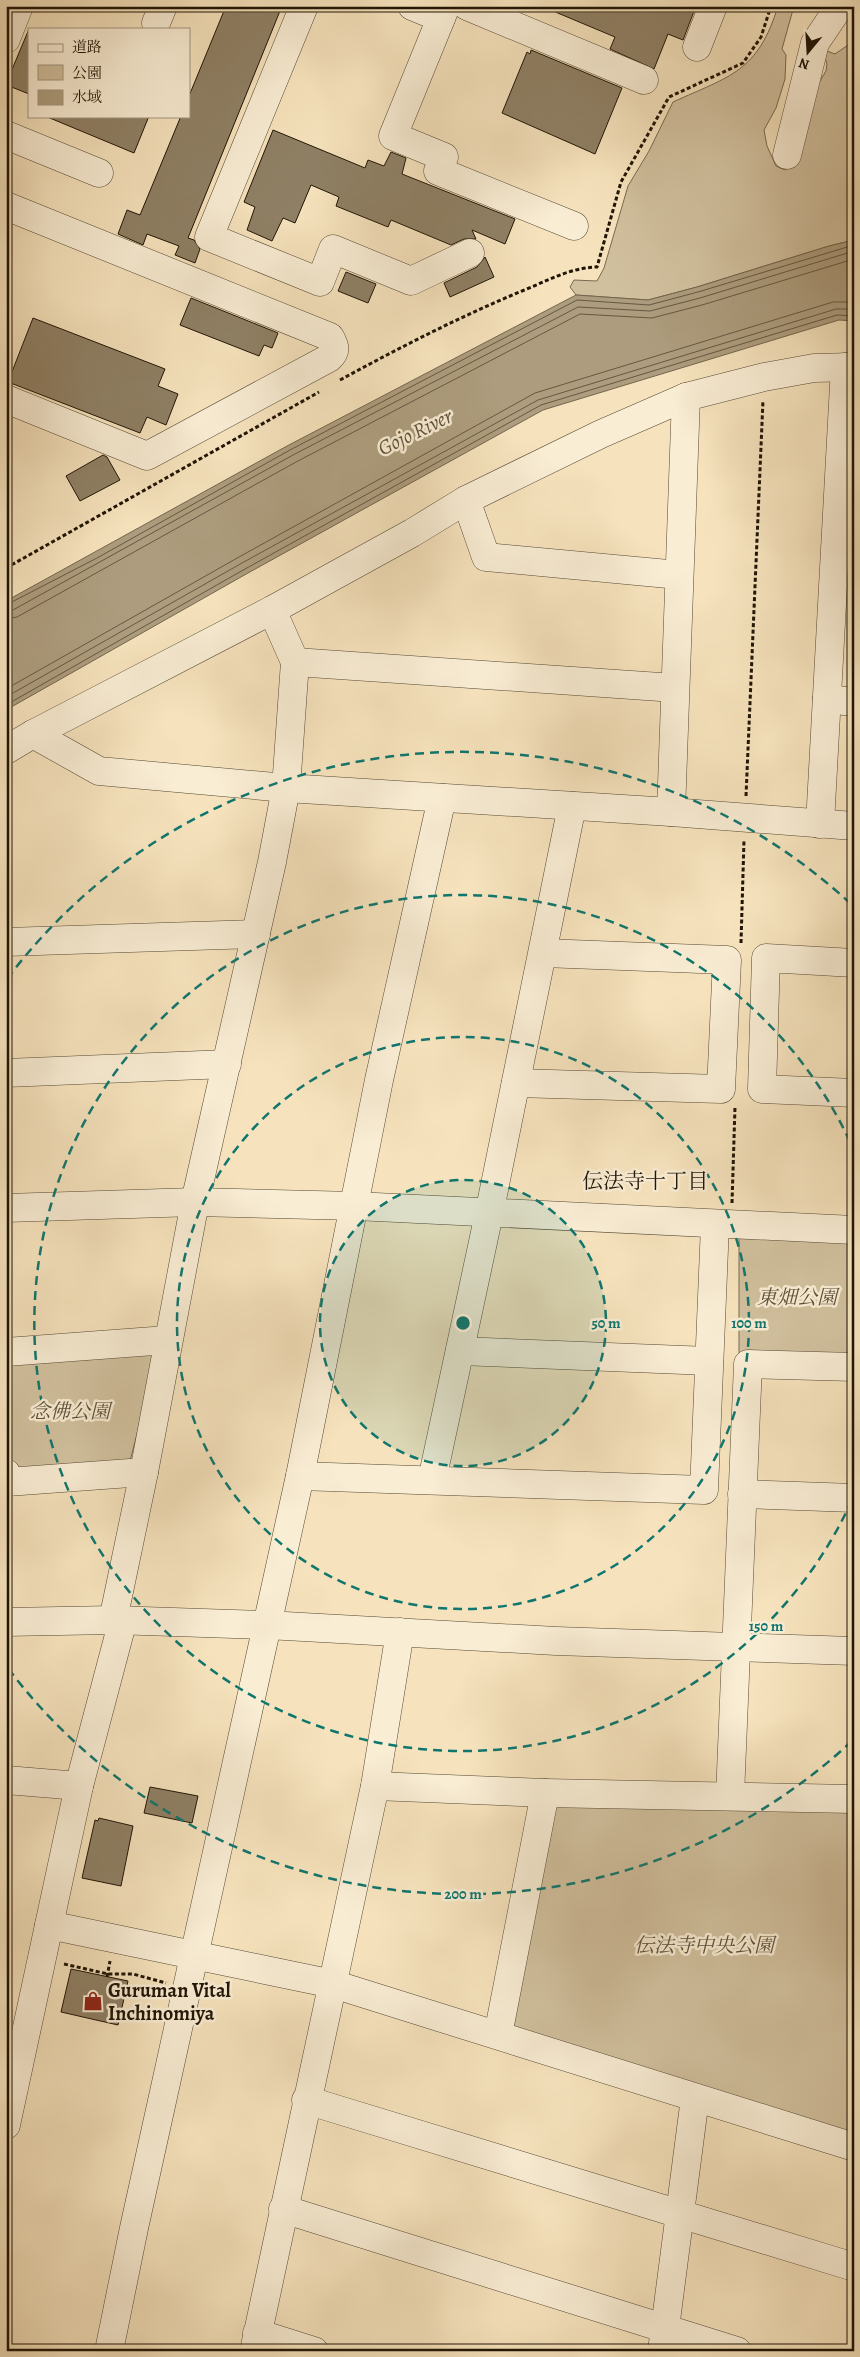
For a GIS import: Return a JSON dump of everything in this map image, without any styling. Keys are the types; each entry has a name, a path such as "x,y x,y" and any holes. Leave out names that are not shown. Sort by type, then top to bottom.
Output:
{"street":[{"path":"6,39 19,6"},
{"path":"304,6 209,237 320,282 333,249 411,281 470,253"},
{"path":"412,6 443,12 393,136 444,157 438,171 574,226"},
{"path":"467,6 644,80"},
{"path":"697,47 713,6"},
{"path":"787,155 815,43 840,6"},
{"path":"6,136 99,173"},
{"path":"6,206 330,336 335,346 334,354 329,358 147,456 6,399"},
{"path":"6,750 33,734 272,610 412,533 466,500 686,397 764,377 814,368 849,367 843,588 827,700 820,824"},
{"path":"671,812 686,397"},
{"path":"466,500 486,557 679,575"},
{"path":"6,2124 79,1786 118,1620 167,1340 195,1202 256,934 286,788 295,662 272,610"},
{"path":"295,662 675,688"},
{"path":"827,700 854,702"},
{"path":"33,734 99,771 286,788 671,812 854,826"},
{"path":"109,2351 134,2228 300,1476 379,1080 442,798"},
{"path":"432,1480 489,1214 572,806"},
{"path":"6,942 256,934"},
{"path":"516,1083 722,1089 727,960 543,953"},
{"path":"854,963 766,958 762,1089 854,1093"},
{"path":"6,1073 227,1064"},
{"path":"6,1208 195,1202 355,1206 715,1225 854,1230"},
{"path":"300,1476 704,1490 715,1225"},
{"path":"6,1352 167,1340"},
{"path":"460,1351 709,1361"},
{"path":"730,1796 748,1364 854,1367"},
{"path":"7,1479 144,1472"},
{"path":"742,1494 854,1498"},
{"path":"6,1622 118,1620 267,1624 556,1641 854,1651"},
{"path":"314,2351 255,2342 375,1786 400,1632"},
{"path":"6,1780 79,1786"},
{"path":"375,1786 545,1793 854,1799"},
{"path":"498,2035 545,1793"},
{"path":"49,1925 194,1957 333,1984 854,2147"},
{"path":"663,2339 694,2098"},
{"path":"306,2100 854,2267"},
{"path":"283,2210 663,2339 737,2351"}],"path":[{"path":"332,385 400,347 507,298 578,268 597,267 621,182 669,97 743,64 761,37 771,6"},
{"path":"6,568 323,390"},
{"path":"63,1964 108,1974 133,1974 170,1984"}],"green space":[{"path":"778,6 794,6 782,49 786,55 785,79 776,108 764,130 767,146 776,166 785,170 792,164 815,89 826,71 827,64 824,55 827,51 835,54 854,41 854,240 648,300 576,295 570,287 574,280 597,281 604,268 628,186 649,151 673,102 726,78 751,59 770,28"},
{"name":"東畑公園","path":"739,1236 854,1240 854,1359 739,1353"},
{"name":"念佛公園","path":"159,1349 129,1465 11,1472 6,1423 6,1357"},
{"name":"伝法寺中央公園","path":"545,1793 854,1799 854,2148 498,2035"}],"water":[{"name":"Gojo River","path":"854,240 854,321 839,320 543,410 248,573 6,710 6,601 287,446 576,295 648,300"}],"building":[{"path":"226,6 282,6 188,238 194,240 200,249 195,263 175,255 179,246 147,234 143,245 118,234 127,210 140,215 180,118 190,118 190,94"},
{"path":"541,6 696,6 683,40 668,34 654,69 610,49 615,37"},
{"path":"28,31 28,94 9,86 11,80 8,79"},
{"path":"531,50 622,88 595,154 502,113 527,52 530,54"},
{"path":"50,118 148,118 134,153"},
{"path":"273,130 365,168 368,160 384,166 391,152 406,158 402,174 515,219 505,244 472,230 476,239 464,239 451,245 391,220 388,227 336,206 339,197 311,185 295,223 283,218 272,241 247,230 255,207 244,202"},
{"path":"485,257 494,277 450,297 444,283 477,267"},
{"path":"346,272 376,284 368,303 338,291"},
{"path":"191,298 278,333 272,348 264,345 259,356 180,325"},
{"path":"33,318 165,369 158,386 178,394 166,425 147,417 140,433 8,382"},
{"path":"103,455 107,457 120,480 80,501 66,476"},
{"path":"150,1787 198,1796 192,1823 144,1813"},
{"path":"99,1818 133,1826 121,1886 82,1878 95,1820 98,1821"},
{"name":"Guruman Vital Inchinomiya","path":"71,1969 128,1981 118,2025 61,2012"}],"place":[{"name":"Guruman Vital Inchinomiya","path":"93,2001"}],"district":[{"name":"伝法寺十丁目","path":"645,1181"}]}
